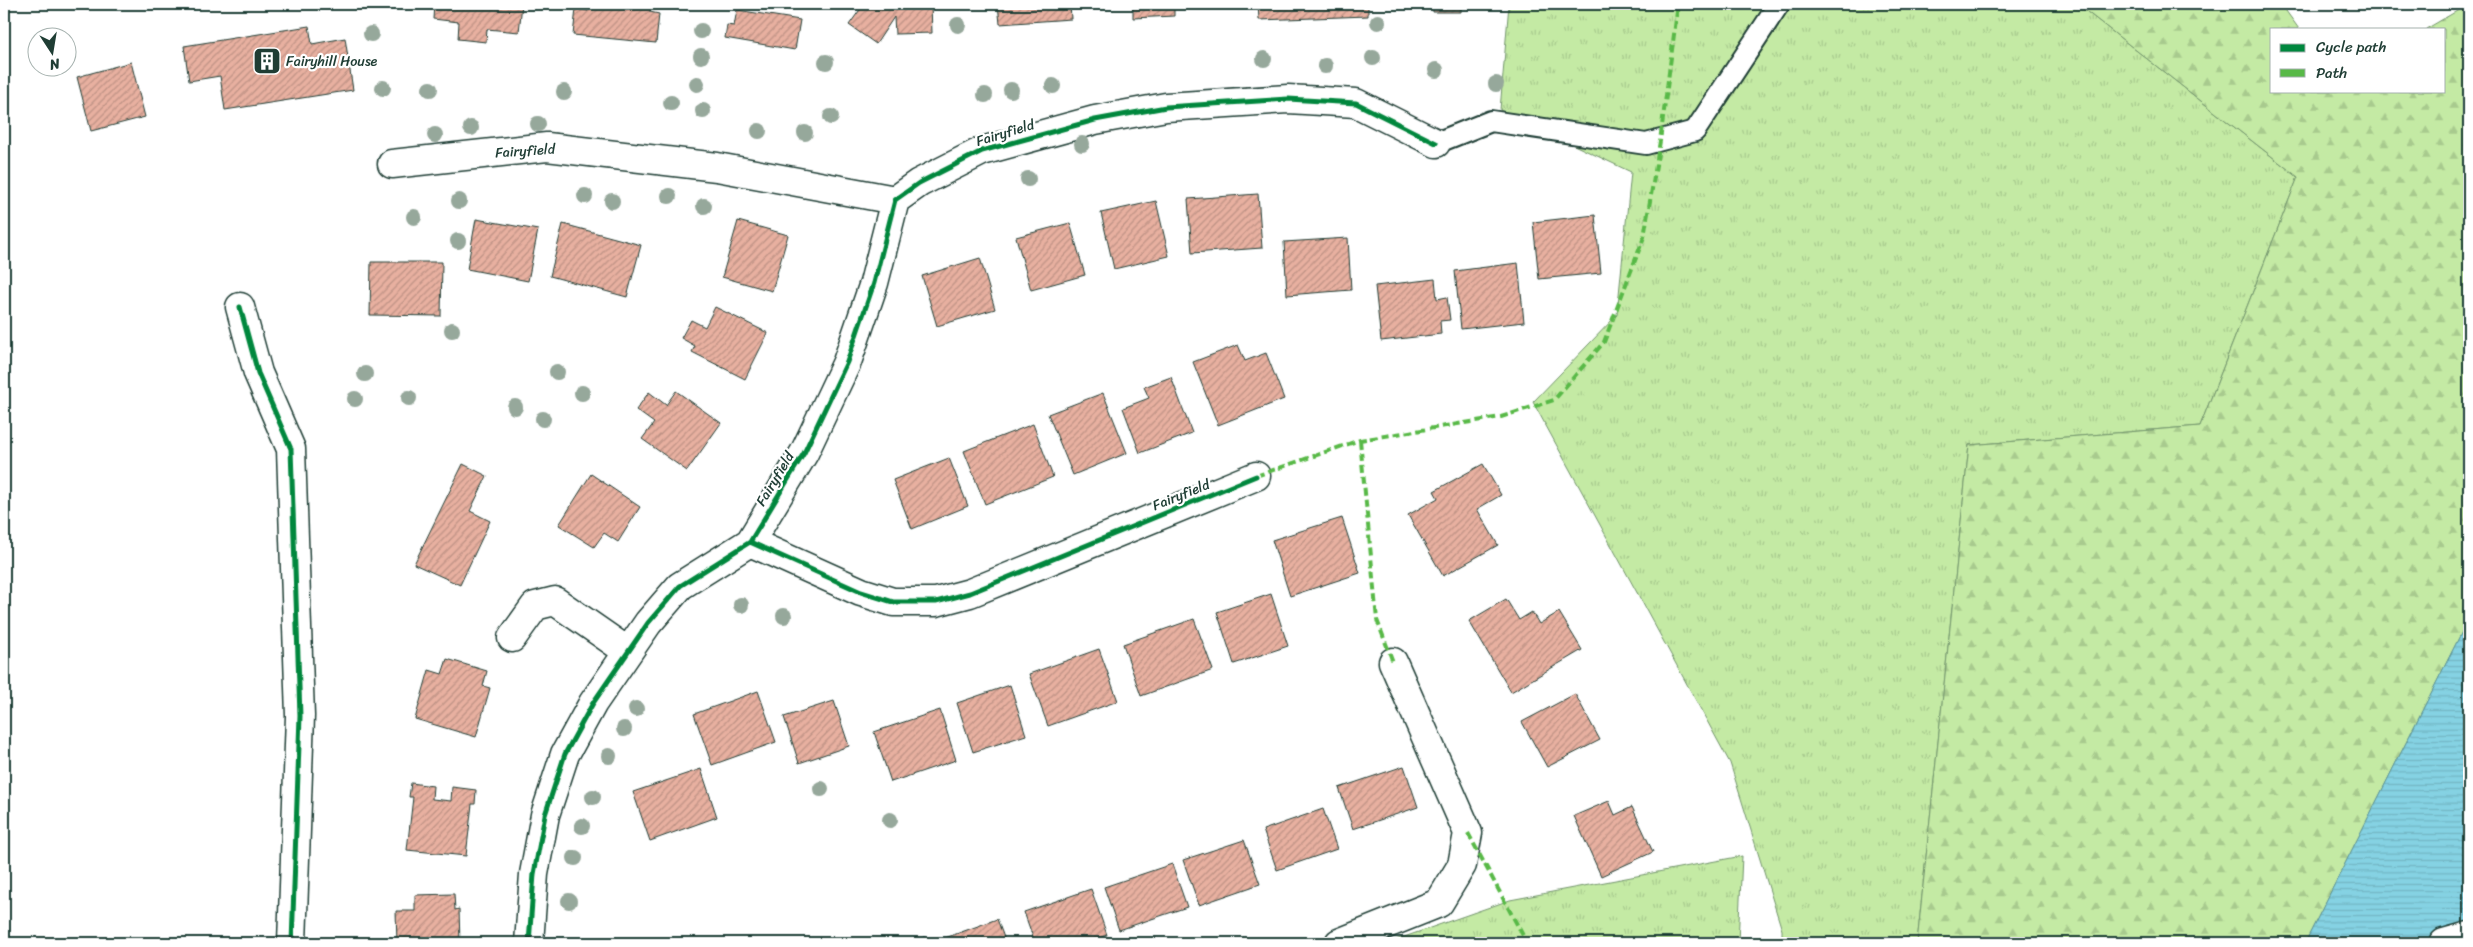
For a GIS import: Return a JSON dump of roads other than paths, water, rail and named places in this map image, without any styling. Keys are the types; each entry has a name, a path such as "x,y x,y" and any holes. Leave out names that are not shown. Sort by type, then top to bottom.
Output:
{"street":[{"name":"Fairyfield","path":"530,943 534,874 545,815 565,754 593,703 627,651 680,586 750,542 804,453 846,362 874,283 895,200 919,183 982,151 1095,120 1166,107 1288,99 1356,103 1436,143"},
{"name":"Fairyfield","path":"392,164 547,147 717,167 895,200"},
{"path":"240,307 258,373 291,449 300,716 292,943"},
{"name":"Fairyfield","path":"750,542 861,592 893,602 936,602 970,593 1256,476"},
{"path":"512,638 534,606 555,601 627,651"},
{"path":"1339,943 1439,903 1462,865 1468,833 1393,662"},
{"path":"2444,943 2469,936"}],"lane":[{"path":"1436,143 1491,121 1646,144 1695,131 1779,4"}],"water":[{"path":"2469,618 2469,943 2305,943"}],"place":[{"name":"Fairyhill House","path":"267,61"}]}
